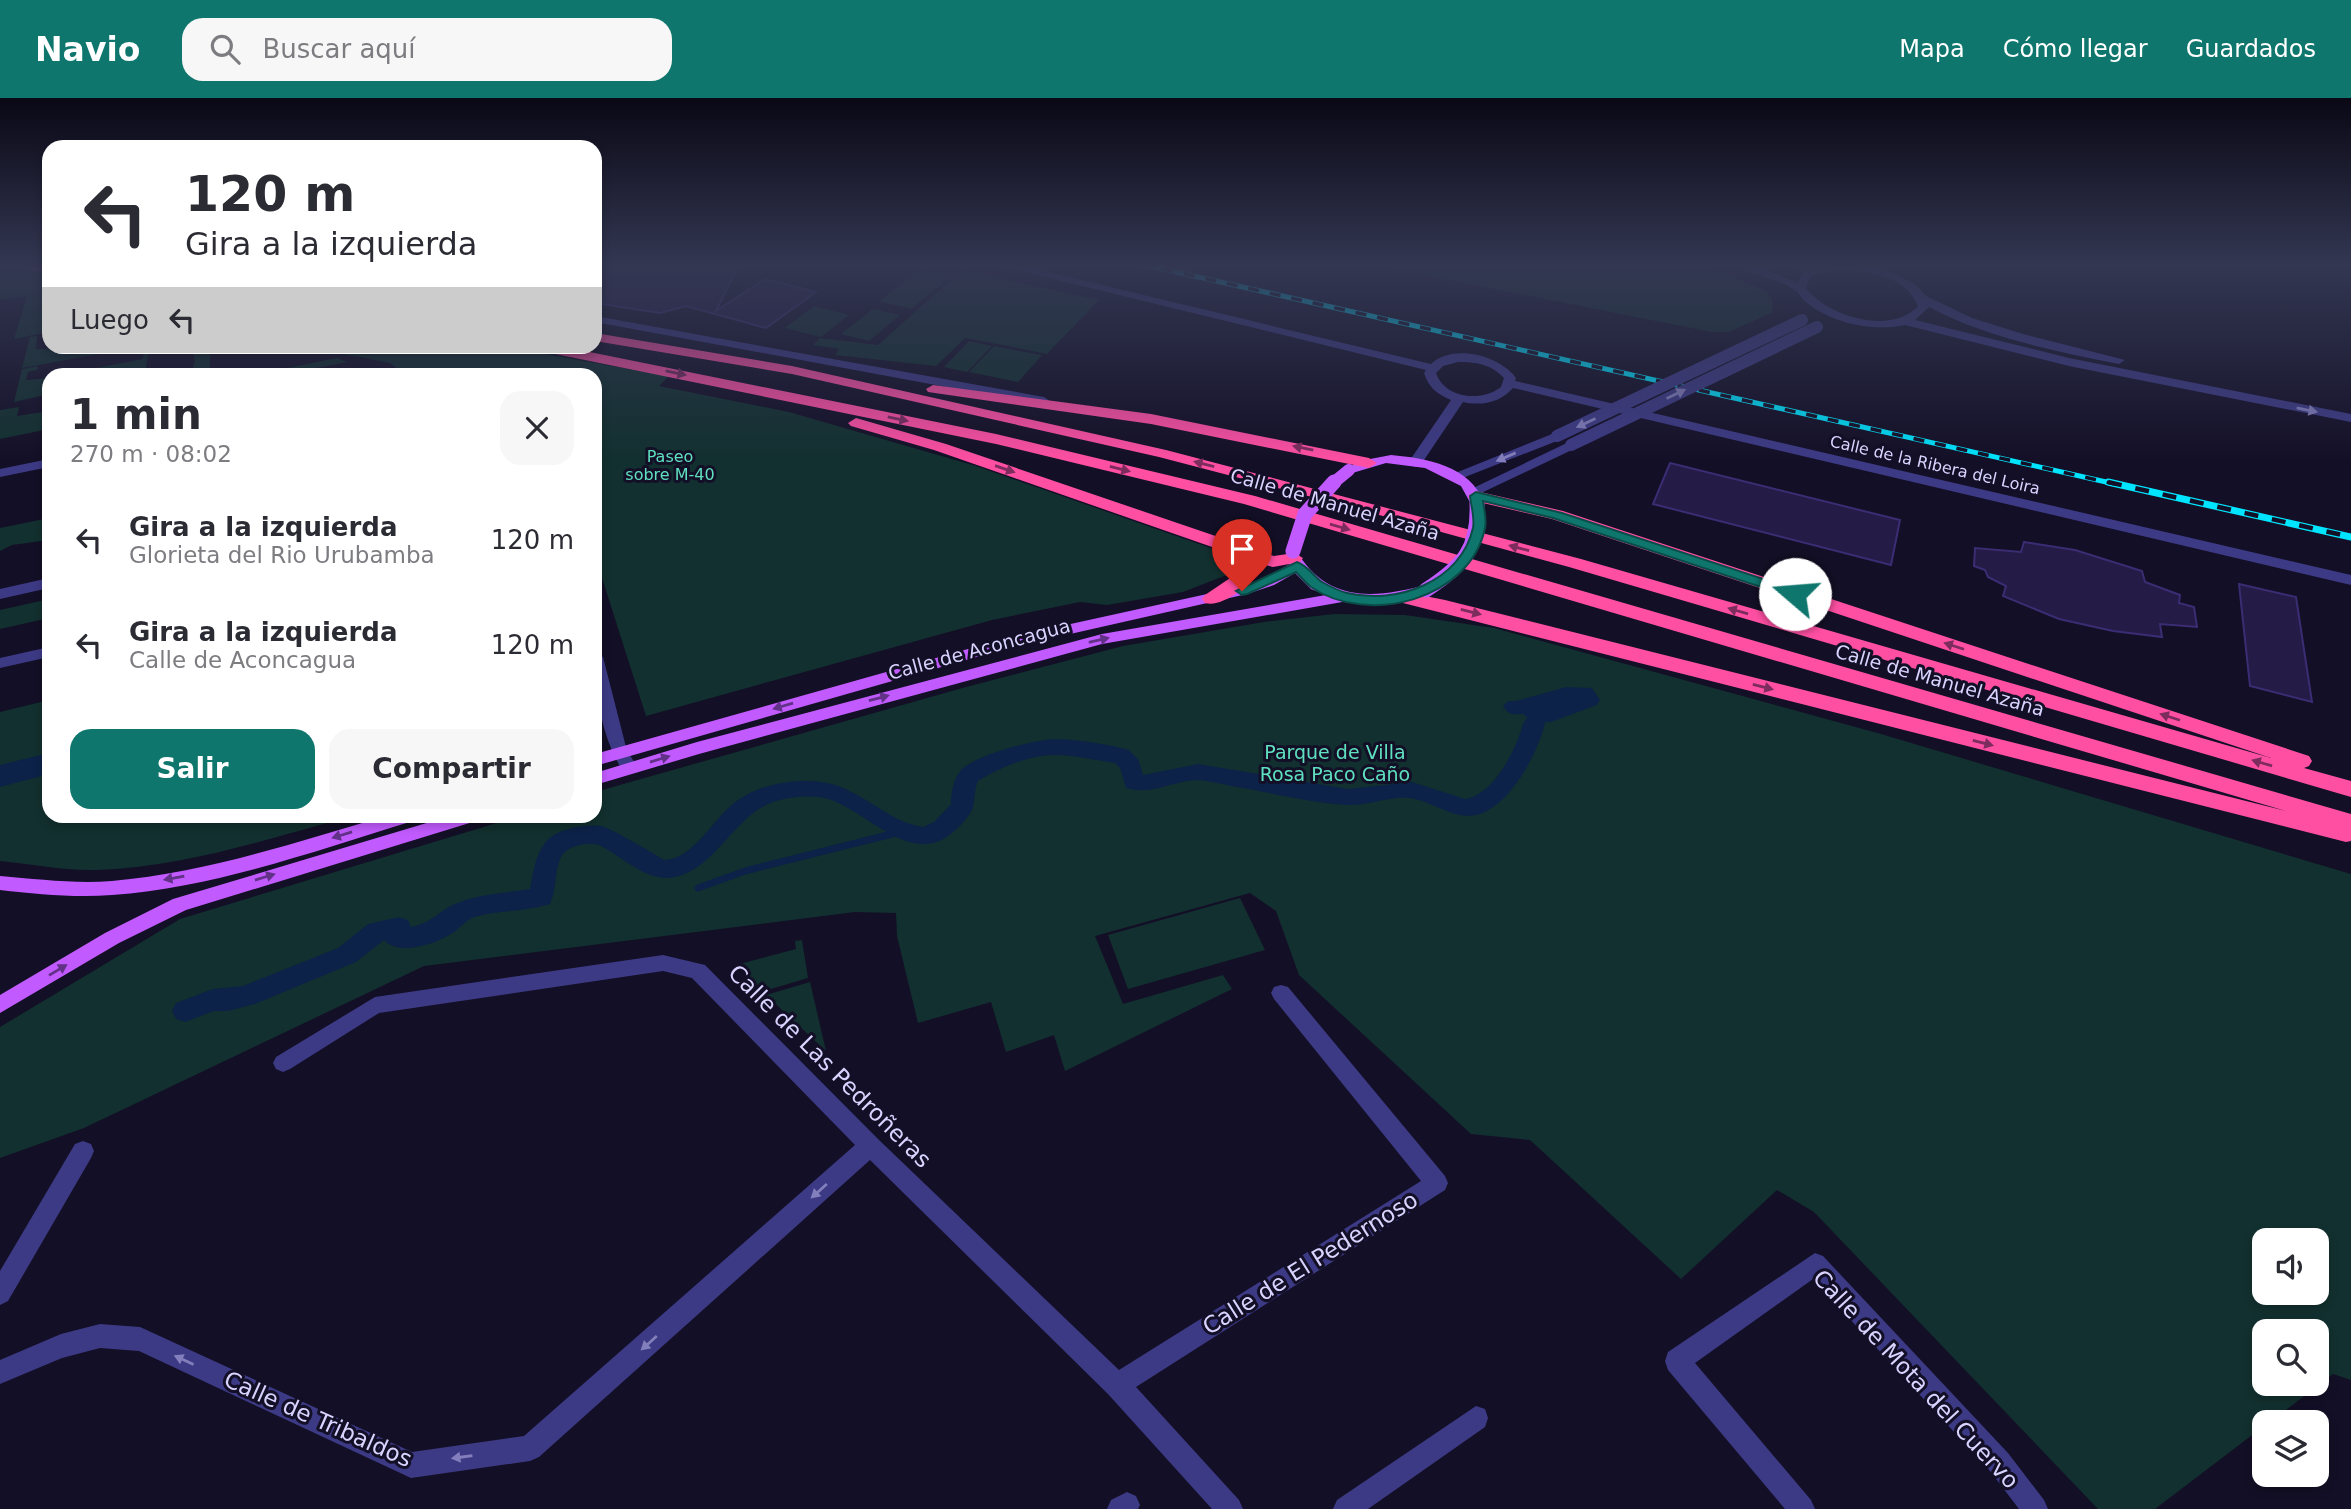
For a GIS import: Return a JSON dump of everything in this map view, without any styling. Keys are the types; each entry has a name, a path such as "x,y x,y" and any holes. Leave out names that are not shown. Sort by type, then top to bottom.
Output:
{"highway":[{"name":"Calle de Manuel Azaña","path":"602,338 792,370 1160,453 1356,503 1575,563 2351,789"},
{"name":"Calle de Manuel Azaña","path":"577,354 996,439 1249,500 2351,822"},
{"path":"792,370 1151,419 1369,463"},
{"path":"761,390 821,414 940,447 1273,562 1295,559"},
{"path":"1476,497 1557,515 2351,777"},
{"path":"1211,599 1235,585 1251,570 1248,559 1240,550"},
{"path":"1405,598 2351,835"}],"main road":[{"path":"1389,459 1415,463 1455,476 1476,497 1480,526 1471,550 1451,574 1426,590 1405,598 1377,600 1345,597 1316,584 1295,559 1295,531 1309,505 1326,487 1349,470 1389,459"},
{"name":"Calle de Aconcagua","path":"602,758 1007,643 1211,599 1269,582 1295,559"},
{"name":"Calle de Aconcagua","path":"602,777 707,745 1102,639 1345,597"},
{"path":"0,883 111,888 241,865 384,823"},
{"path":"0,1005 112,938 180,904 447,823"}],"street":[{"path":"654,330 1151,419"},
{"path":"1273,330 1433,368"},
{"path":"1455,476 1557,436 1781,330"},
{"path":"1476,497 1571,445 1811,330"},
{"path":"1937,330 2003,348 2351,418"},
{"path":"2003,330 2055,345 2351,406"},
{"path":"1458,358 1481,359 1500,367 1510,378 1510,384 1501,395 1492,398 1459,398 1433,384 1430,379 1433,368 1439,363 1458,358"},
{"path":"2149,378 2180,379 2255,394 2264,394 2269,390"},
{"name":"Calle de la Ribera del Loira","path":"1510,384 2351,580"},
{"path":"1415,463 1459,398"},
{"path":"0,473 42,464"},
{"path":"0,594 42,585"},
{"path":"0,663 42,654"},
{"path":"602,685 619,752 630,769"},
{"name":"Calle de Las Pedroñeras","path":"283,1063 375,1005 663,963 698,971 870,1146 1117,1385 1229,1509"},
{"name":"Calle de El Pedernoso","path":"1117,1385 1437,1184 1281,993"},
{"name":"Calle de Tribaldos","path":"0,1372 61,1346 100,1336 140,1339 411,1465 530,1448 870,1146"},
{"path":"0,1293 83,1151"},
{"name":"Calle de Mota del Cuervo","path":"1802,1509 1677,1361 1815,1264 1999,1462 2035,1509"},
{"path":"1346,1509 1476,1418"}],"green space":[{"path":"17,330 42,330 42,333 14,339"},
{"path":"792,330 830,330 821,337"},
{"path":"846,330 882,330 869,341 841,334"},
{"path":"895,330 1070,330 1047,354 965,338 936,366 835,355 839,349 813,345 820,338 878,345"},
{"path":"1701,330 1734,330 1729,332"},
{"path":"37,336 36,349 42,349 42,354 99,354 22,368 30,337"},
{"path":"969,341 992,346 967,372 944,367"},
{"path":"994,346 1042,355 1018,382 969,372"},
{"path":"144,354 148,354 146,368 96,368 143,359"},
{"path":"193,354 210,354 210,368 193,368"},
{"name":"Paseo sobre M-40","path":"344,354 543,354 669,376 659,386 789,412 976,466 1219,551 1237,571 1183,592 1107,605 1080,602 992,620 646,716 602,578 602,368 396,368 390,363"},
{"path":"337,358 347,362 316,368 288,368"},
{"path":"38,366 37,370 28,372 26,380 42,379 42,396 14,402 22,369"},
{"path":"19,407 17,416 42,412 42,430 0,439 0,410"},
{"path":"42,519 42,541 12,545 0,551 0,528"},
{"path":"42,601 42,620 0,629 0,610"},
{"name":"Parque de Villa Rosa Paco Caño","path":"1334,614 1405,615 1494,628 1881,734 2351,874 2351,1380 2333,1374 2329,1377 2329,1319 2252,1319 2252,1396 2304,1396 2286,1410 2252,1410 2252,1435 2155,1509 2098,1509 1814,1212 1777,1190 1681,1279 1530,1140 1471,1134 1299,975 1276,911 1250,893 1095,936 1123,1004 1223,975 1232,989 1065,1071 1054,1035 1006,1052 991,1002 918,1023 897,936 896,913 855,912 424,966 84,1128 0,1158 0,1027 180,919 497,823 602,823 602,790 966,687 1123,646 1264,622"},
{"path":"42,702 42,823 326,823 193,858 129,868 72,869 0,861 0,712"},
{"path":"1240,898 1265,950 1128,989 1108,935"},
{"path":"802,940 808,978 764,991 736,965 796,949 795,941"},
{"path":"810,982 826,1051 766,995"}],"water":[{"path":"1566,687 1592,688 1600,700 1597,705 1551,722 1534,724 1523,714 1511,714 1503,706 1508,701"},
{"path":"42,755 42,776 0,787 0,765"}],"building":[{"path":"1670,463 1900,520 1891,565 1653,504"},
{"path":"2024,542 2075,550 2142,571 2145,582 2180,595 2179,603 2194,607 2197,627 2160,624 2162,637 2113,631 2059,619 2003,596 2006,586 1988,577 1985,570 1974,566 1975,548 2021,552"},
{"path":"2239,584 2296,597 2312,702 2250,686"}],"waterway":[{"path":"185,1011 213,1000 246,996 347,955 377,931 399,927 397,939 427,934 444,926 461,912 475,907 541,897 549,857 560,842 570,838 601,835 661,869 673,869 697,855 748,804 778,792 799,789 830,791 855,802 897,829 923,836 939,831 962,807 962,791 969,776 985,766 1013,756 1053,747 1121,756 1130,765 1134,782 1146,783 1198,772 1348,797 1412,790 1445,803 1465,807 1480,805 1510,777 1530,738 1534,724"},
{"path":"698,888 745,871 900,832"}],"railway":[{"path":"1433,330 2115,484"},
{"path":"2108,482 2351,537"}],"route":[{"path":"1242,591 1269,582 1297,566 1316,584 1345,597 1377,600 1405,598 1426,590 1451,574 1471,550 1480,526 1476,496 1557,515 1795,594"}]}
